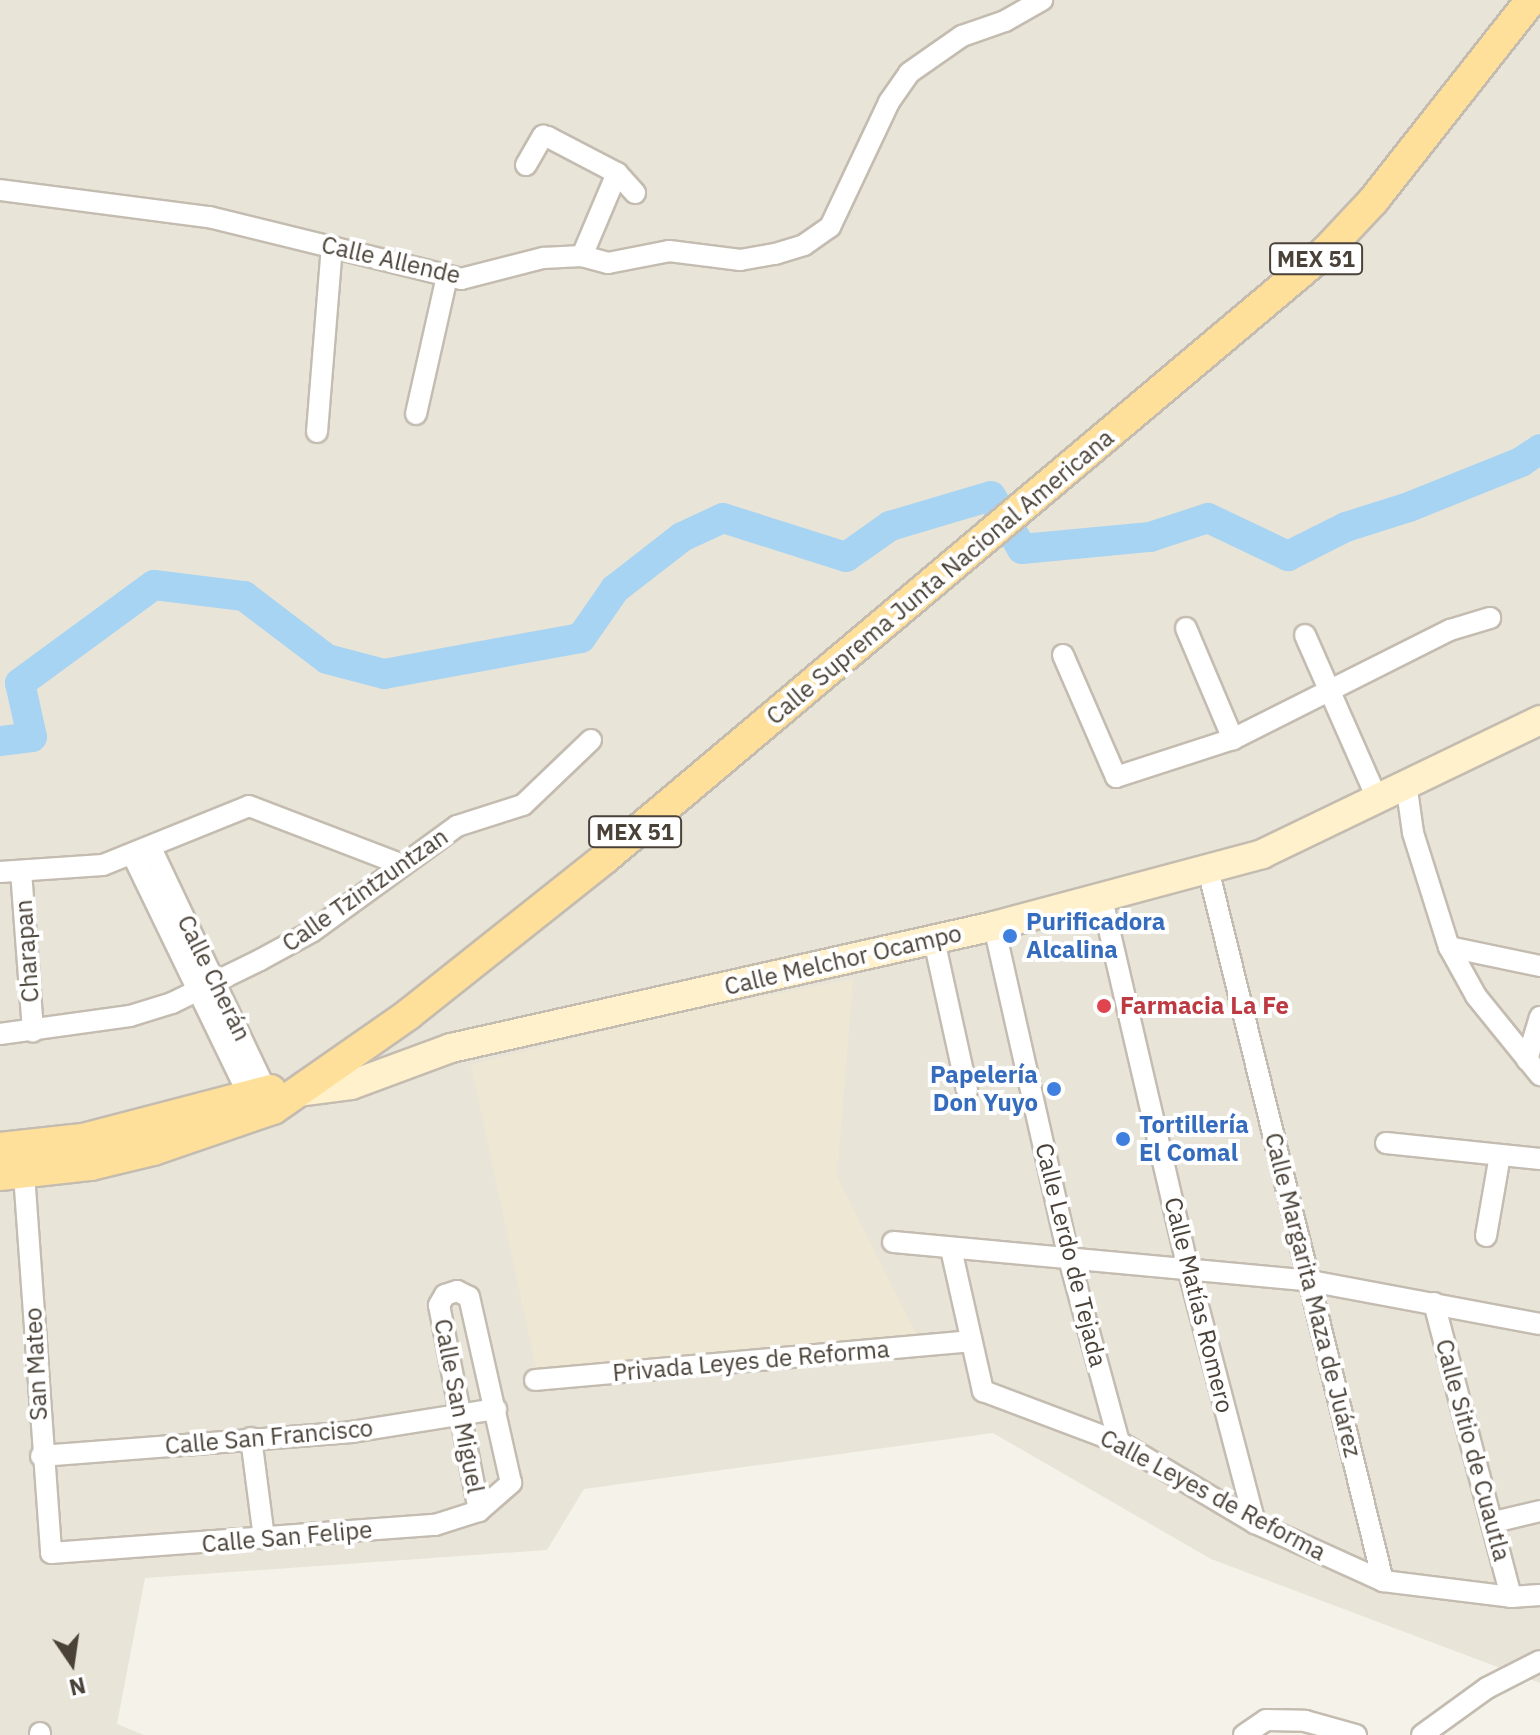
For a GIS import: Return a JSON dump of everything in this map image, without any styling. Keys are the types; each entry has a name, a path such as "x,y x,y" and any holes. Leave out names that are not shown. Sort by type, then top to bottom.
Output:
{"main road":[{"name":"Calle Suprema Junta Nacional Americana","path":"12,1175 153,1150 273,1099 409,1014 604,859 1060,479 1326,251 1373,201 1531,0"},
{"name":"Calle Suprema Junta Nacional Americana","path":"0,1148 83,1139 273,1099"}],"street":[{"name":"Calle Allende","path":"0,190 209,217 447,276 481,276 506,265 582,256 626,263 669,251 701,251 740,260 804,245 830,227 889,102 909,73 962,36 1005,21 1042,0"},
{"path":"526,165 543,136 617,173 635,193"},
{"path":"582,256 617,173"},
{"path":"317,432 332,247"},
{"path":"416,414 447,276"},
{"path":"1063,655 1116,777 1233,739 1450,630 1490,618"},
{"path":"1186,628 1233,739"},
{"path":"1305,635 1377,798"},
{"name":"Calle Melchor Ocampo","path":"273,1099 351,1085 451,1048 994,926 1262,854 1540,720"},
{"name":"Calle Tzintzuntzan","path":"0,1034 33,1032 130,1016 209,985 313,931 457,826 523,805 591,740"},
{"path":"1406,783 1413,833 1449,947 1476,996 1534,1068"},
{"path":"0,872 68,872 142,852 249,806 403,865"},
{"name":"Calle Cherán","path":"142,852 209,985 273,1099"},
{"name":"Calle Margarita Maza de Juárez","path":"1208,869 1383,1581"},
{"name":"Charapan","path":"21,871 33,1032"},
{"name":"Calle Matías Romero","path":"1102,899 1188,1268 1255,1523"},
{"name":"Calle Lerdo de Tejada","path":"994,926 1070,1262 1119,1442"},
{"path":"934,940 967,1090"},
{"path":"1449,947 1540,966"},
{"path":"1534,1068 1540,1017"},
{"path":"1386,1143 1540,1159"},
{"path":"1486,1236 1500,1155"},
{"name":"San Mateo","path":"12,1175 51,1553"},
{"path":"893,1242 1070,1262 1188,1268 1310,1281 1540,1324"},
{"path":"951,1249 968,1341"},
{"name":"Calle San Miguel","path":"479,1511 465,1416 439,1301 457,1291 469,1297 496,1409"},
{"name":"Calle Sitio de Cuautla","path":"1434,1303 1494,1522 1511,1597"},
{"name":"Privada Leyes de Reforma","path":"535,1380 968,1341"},
{"name":"Calle Leyes de Reforma","path":"968,1341 983,1391 1119,1442 1255,1523 1383,1581 1511,1597 1540,1595"},
{"name":"Calle San Francisco","path":"41,1456 351,1432 496,1409"},
{"name":"Calle San Felipe","path":"51,1553 435,1525 479,1511 511,1483 496,1409"},
{"path":"251,1438 264,1538"},
{"path":"1494,1522 1540,1511"},
{"path":"1422,1735 1487,1688 1540,1661"},
{"path":"1244,1735 1266,1720 1305,1721 1356,1735"}],"shaded area":[{"path":"0,0 1540,0 1540,1683 1211,1559 993,1433 584,1489 547,1550 145,1578 117,1724 144,1735 0,1735"},
{"path":"853,979 837,1177 917,1336 536,1368 471,1065 661,1016"}],"waterway":[{"path":"0,741 32,737 20,683 154,585 244,596 327,659 384,674 581,638 615,589 682,537 723,518 846,557 890,526 991,496 1022,549 1150,537 1208,518 1288,556 1346,527 1409,507 1521,462 1540,449"}],"place":[{"name":"Purificadora Alcalina","path":"1010,936"},
{"name":"Farmacia La Fe","path":"1104,1006"},
{"name":"Papelería Don Yuyo","path":"1054,1089"},
{"name":"Tortillería El Comal","path":"1123,1139"}]}
